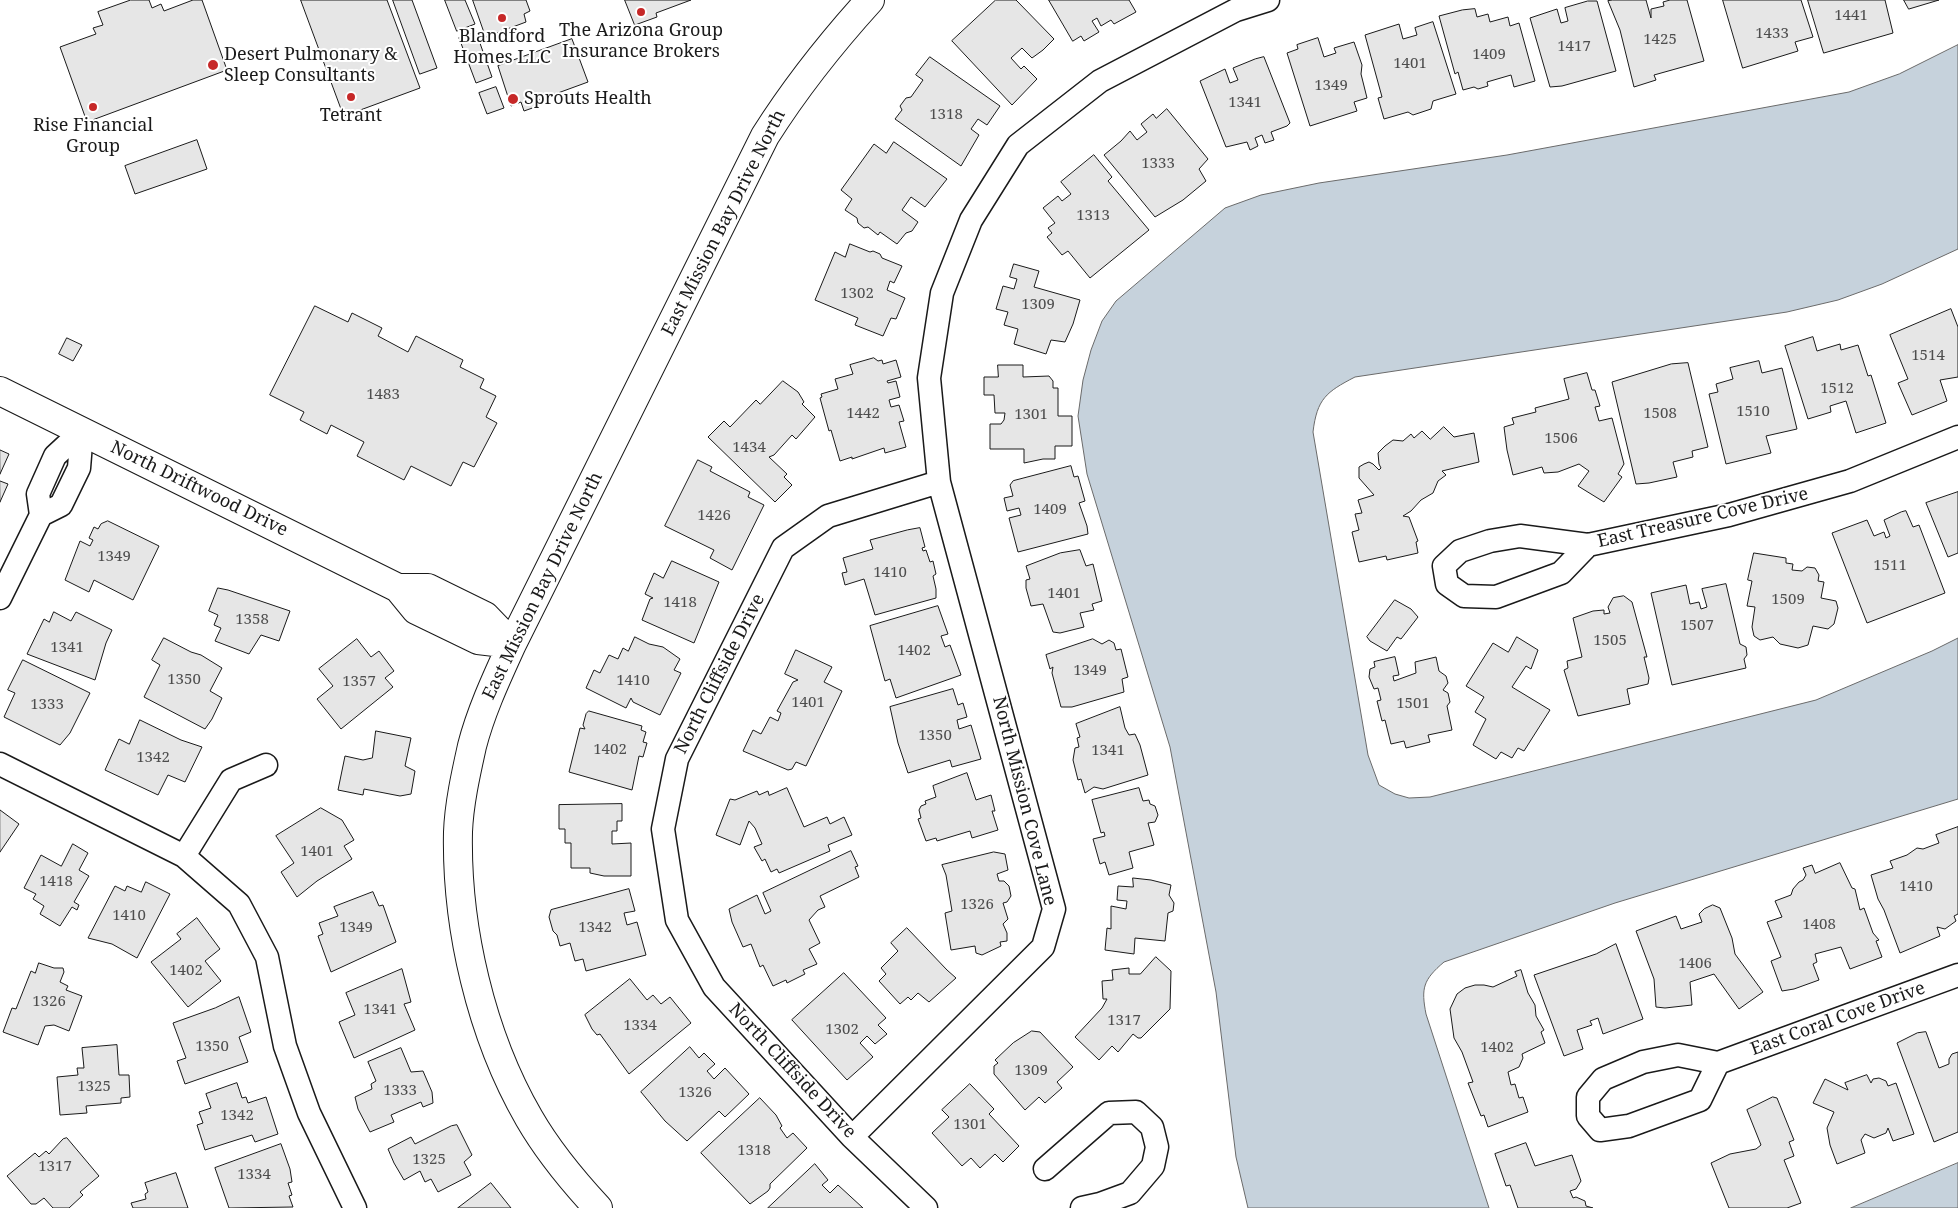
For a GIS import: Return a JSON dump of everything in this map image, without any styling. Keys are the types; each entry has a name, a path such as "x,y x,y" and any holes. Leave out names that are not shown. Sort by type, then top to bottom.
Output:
{"street":[{"name":"East Mission Bay Drive North","path":"598,1208 553,1154 529,1117 505,1070 475,982 465,926 458,830 472,745 488,698 512,644 765,136 789,98 870,0"},
{"name":"North Mission Cove Lane","path":"852,1137 1043,947 1054,909 939,482 929,378 942,293 971,220 1018,145 1100,81 1236,10 1268,0"},
{"name":"North Driftwood Drive","path":"0,391 398,588 416,610 478,640 512,644"},
{"path":"0,598 41,515 62,505 79,468 82,431"},
{"name":"East Treasure Cove Drive","path":"1588,545 1561,573 1496,597 1464,596 1447,584 1444,566 1460,552 1490,541 1520,536 1588,545 1729,515 1850,481 1958,437"},
{"name":"North Cliffside Drive","path":"926,1208 852,1137 714,987 677,920 663,829 677,759 784,548 828,516 939,482"},
{"path":"0,764 184,856 239,904 268,957 288,1054 309,1113 355,1208"},
{"path":"184,856 231,780 266,765"},
{"name":"East Coral Cove Drive","path":"1718,1063 1958,975"},
{"path":"1678,1055 1718,1063 1700,1100 1629,1126 1600,1130 1588,1116 1588,1097 1603,1079 1643,1062 1678,1055"},
{"path":"1045,1168 1108,1113 1136,1112 1152,1127 1157,1148 1154,1166 1130,1193 1100,1204 1082,1208"}],"shaded area":[{"path":"1958,45 1958,249 1882,284 1838,300 1787,312 1355,377 1330,392 1320,404 1313,432 1368,755 1379,785 1395,794 1409,798 1430,797 1816,700 1932,651 1958,638 1958,799 1615,903 1444,962 1432,974 1425,985 1426,1014 1489,1208 1248,1208 1236,1157 1216,992 1170,747 1087,474 1078,416 1083,380 1091,350 1102,321 1116,301 1225,208 1261,195 1319,183 1507,155 1849,92 1899,74"},
{"path":"1958,1163 1958,1208 1851,1208"}],"building":[{"path":"131,0 149,0 152,8 161,4 164,11 193,0 202,0 227,70 87,122 60,47 96,34 93,28 103,25 98,12"},
{"path":"301,0 387,0 420,88 344,116"},
{"path":"393,0 412,0 437,68 420,74"},
{"path":"445,0 465,0 475,24 457,31"},
{"name":"Blandford Homes LLC","path":"473,0 526,0 530,11 524,14 526,22 486,37"},
{"path":"625,0 691,0 656,13 657,17 635,25"},
{"path":"996,0 1016,0 1054,39 1032,58 1022,48 1011,58 1021,69 1024,66 1037,79 1012,105 952,41"},
{"path":"1049,0 1129,0 1136,12 1114,24 1111,20 1101,26 1097,18 1092,21 1099,32 1084,41 1081,36 1073,41"},
{"path":"1646,0 1651,18 1651,9 1664,6 1663,2 1687,0 1704,61 1654,75 1656,80 1634,87 1620,30 1608,1"},
{"path":"1723,0 1801,0 1813,37 1795,42 1798,51 1743,68"},
{"path":"1808,0 1885,0 1893,33 1824,53"},
{"path":"1904,0 1939,0 1909,9"},
{"path":"1588,1 1597,1 1616,71 1562,86 1550,87 1530,18 1557,9 1561,23 1568,21 1565,8"},
{"path":"1475,9 1477,17 1488,14 1490,22 1508,17 1510,26 1519,23 1535,81 1514,87 1511,75 1487,82 1488,86 1463,90 1458,72 1455,74 1439,16"},
{"path":"1433,22 1456,94 1433,101 1431,109 1413,115 1408,112 1384,119 1378,98 1382,97 1365,35 1399,24 1403,39 1417,35 1415,28"},
{"path":"476,32 492,77 476,83 459,38"},
{"path":"1318,38 1324,57 1336,53 1334,48 1354,42 1362,65 1361,74 1367,98 1354,102 1357,111 1310,126 1287,53 1298,49 1297,45"},
{"path":"572,39 588,82 536,101 538,106 524,111 521,102 511,106 498,66"},
{"path":"930,57 1000,106 987,125 978,119 971,129 979,135 961,166 895,119 902,110 900,106 906,98 911,97 923,80 916,75"},
{"path":"1264,57 1290,123 1271,132 1274,140 1265,143 1262,135 1255,138 1258,146 1250,150 1247,142 1226,147 1200,81 1225,69 1230,83 1238,80 1233,68"},
{"path":"496,87 504,108 487,114 479,93"},
{"path":"1167,109 1208,159 1199,169 1206,181 1183,200 1155,217 1104,155 1130,131 1137,140 1147,132 1141,124 1153,114 1156,118"},
{"path":"197,140 207,169 135,194 125,166"},
{"path":"894,142 947,179 925,207 911,197 902,210 918,222 912,231 906,233 897,244 880,232 878,235 868,227 864,228 858,223 857,218 845,210 852,199 841,190 874,144 886,153"},
{"path":"1094,155 1112,177 1108,181 1149,230 1090,278 1068,251 1062,255 1047,237 1052,233 1048,228 1055,223 1043,208 1058,196 1062,201 1071,194 1061,182"},
{"path":"850,244 870,252 873,251 880,254 882,258 902,266 894,283 890,281 887,290 905,298 896,319 891,318 883,336 855,325 858,318 815,300 835,252 845,257"},
{"path":"1014,264 1039,271 1034,287 1080,300 1065,342 1051,340 1046,354 1014,344 1018,329 1004,325 1008,312 996,309 1003,286 1014,289 1017,279 1010,277"},
{"path":"315,306 348,322 352,313 382,328 378,336 408,352 416,336 463,360 460,367 484,379 480,388 496,396 486,417 497,423 474,467 463,462 451,486 411,466 404,480 357,456 364,442 331,425 327,434 300,420 304,412 270,395"},
{"path":"1951,309 1958,327 1958,377 1940,380 1947,401 1912,415 1898,383 1908,379 1890,335"},
{"path":"1813,337 1817,351 1840,344 1841,350 1858,345 1868,376 1871,375 1886,423 1856,433 1846,401 1830,406 1831,412 1808,419 1785,346"},
{"path":"67,338 82,345 73,361 59,354"},
{"path":"874,358 878,361 882,360 883,364 896,360 901,377 887,381 888,383 896,381 900,397 889,400 891,407 899,405 904,421 899,422 906,447 885,453 884,448 840,461 831,430 829,431 820,398 822,397 821,394 838,389 835,379 853,374 850,365"},
{"path":"1759,361 1762,373 1782,368 1797,429 1766,436 1771,453 1726,464 1709,394 1718,392 1716,384 1733,379 1730,368"},
{"path":"1688,363 1708,447 1692,451 1693,457 1673,462 1677,477 1636,484 1612,382 1671,364"},
{"path":"998,365 1023,365 1023,377 1049,376 1053,381 1053,388 1058,388 1058,416 1072,416 1072,446 1055,446 1055,459 1043,459 1024,463 1024,449 990,449 990,424 1001,424 1005,413 995,413 994,395 984,395 984,377 998,377"},
{"path":"1587,373 1592,390 1595,390 1600,406 1595,407 1599,421 1612,418 1624,464 1618,474 1622,477 1604,502 1578,486 1589,471 1579,464 1558,472 1544,473 1542,467 1513,475 1507,450 1504,427 1514,424 1512,418 1536,412 1535,408 1569,399 1564,379"},
{"path":"783,381 798,392 804,402 802,404 815,417 796,439 792,435 774,455 769,457 787,474 784,477 792,485 775,502 708,437 724,421 730,427 756,400 760,404"},
{"path":"1444,427 1454,437 1474,433 1479,462 1442,471 1446,475 1438,481 1433,493 1421,500 1411,511 1403,516 1409,517 1418,541 1416,542 1418,553 1387,560 1386,556 1359,562 1352,532 1359,530 1355,514 1362,513 1358,500 1374,495 1359,478 1359,467 1369,462 1379,470 1381,468 1378,453 1393,440 1403,441 1411,434 1414,438 1422,431 1430,439"},
{"path":"0,450 9,454 0,474"},
{"path":"698,460 712,467 710,471 750,492 748,497 764,505 732,570 710,558 714,550 665,526"},
{"path":"1071,466 1074,477 1078,476 1085,501 1079,503 1088,534 1018,552 1009,518 1021,515 1019,508 1007,511 1004,498 1013,496 1010,485 1013,481"},
{"path":"0,481 8,484 0,502"},
{"path":"1958,492 1958,553 1948,557 1926,503"},
{"path":"1906,511 1913,527 1919,525 1945,593 1867,623 1832,533 1867,520 1874,536 1884,532 1886,538 1890,536 1884,520"},
{"path":"108,521 159,546 133,600 94,580 89,592 65,580 80,541 90,546 93,540 89,538 94,527 98,529 101,524"},
{"path":"920,528 925,547 922,548 923,551 926,550 930,562 933,561 936,574 933,576 936,598 875,615 864,579 845,585 842,573 847,572 843,558 873,549 870,540"},
{"path":"1080,550 1086,566 1093,564 1102,601 1092,604 1094,610 1080,613 1084,627 1060,633 1053,632 1043,604 1031,606 1026,588 1026,580 1030,579 1026,566 1060,553"},
{"path":"1754,553 1786,558 1786,563 1793,564 1792,570 1802,571 1807,567 1815,568 1819,575 1818,581 1824,582 1821,598 1836,601 1838,608 1834,624 1828,629 1813,626 1808,645 1798,648 1780,644 1773,637 1760,640 1754,636 1752,627 1755,607 1747,606 1752,581 1748,580"},
{"path":"672,561 719,582 694,643 642,620 650,599 653,598 645,594 654,573 663,578"},
{"path":"1726,584 1740,644 1746,647 1747,655 1744,659 1746,668 1672,685 1651,593 1686,585 1690,604 1699,602 1701,609 1707,607 1702,589"},
{"path":"218,588 290,611 279,641 261,635 249,654 215,641 221,628 214,625 218,615 209,611"},
{"path":"1624,596 1632,602 1647,657 1644,657 1649,678 1648,684 1627,689 1630,704 1578,716 1564,670 1568,668 1567,661 1582,657 1573,618 1593,611 1604,610 1604,614 1610,613 1608,607 1613,598"},
{"path":"1395,600 1411,609 1418,617 1401,639 1397,637 1387,651 1370,641 1367,637"},
{"path":"938,606 948,634 941,636 945,647 950,645 961,675 896,698 890,679 885,681 870,626"},
{"path":"54,612 71,621 76,612 112,630 95,680 27,654 44,619 49,622"},
{"path":"635,637 649,644 663,647 680,659 674,670 681,673 660,715 633,702 631,698 626,708 586,688 594,670 600,673 609,655 618,659 623,648 628,651"},
{"path":"1517,637 1538,650 1531,669 1526,666 1512,687 1550,710 1524,751 1518,748 1512,758 1501,752 1496,759 1473,745 1486,719 1475,712 1484,697 1466,686 1493,643 1508,652"},
{"path":"164,638 201,655 222,668 210,691 222,698 205,729 144,697 160,665 152,660"},
{"path":"357,639 371,657 379,651 394,671 385,678 393,687 341,729 317,699 333,686 319,669"},
{"path":"1093,639 1102,644 1109,640 1114,643 1116,650 1121,649 1128,677 1122,679 1124,692 1072,707 1061,707 1052,673 1053,667 1050,669 1046,655"},
{"path":"796,650 832,667 824,682 842,691 806,766 796,762 792,769 788,770 743,751 753,730 761,734 770,717 778,721 781,713 777,711 793,682 798,680 785,674"},
{"path":"1395,657 1399,675 1393,676 1394,681 1416,673 1415,662 1436,657 1439,671 1446,676 1448,683 1443,690 1448,693 1450,702 1447,706 1452,730 1428,735 1430,742 1406,748 1404,741 1391,744 1385,720 1382,721 1377,701 1381,700 1378,688 1374,689 1369,677 1370,669 1375,667 1374,662"},
{"path":"23,660 90,693 70,733 60,745 4,717 15,693 8,690"},
{"path":"953,689 958,705 963,703 967,717 957,720 959,729 971,725 981,759 952,767 950,760 908,773 898,743 890,707"},
{"path":"1120,707 1125,728 1129,735 1135,734 1140,745 1148,775 1103,789 1094,787 1085,793 1081,779 1078,780 1073,760 1075,748 1079,747 1077,738 1080,737 1076,724"},
{"path":"589,711 642,726 641,730 646,732 643,742 647,743 643,757 639,756 632,790 569,772 580,728 585,729 583,725 586,714"},
{"path":"140,720 181,740 202,747 185,782 168,775 158,795 105,770 119,739 129,744"},
{"path":"376,731 411,738 405,766 415,771 411,794 400,796 364,789 363,795 338,790 345,756 363,760 372,758"},
{"path":"967,773 976,800 991,795 995,811 992,811 998,830 972,838 970,831 937,841 936,838 926,841 918,819 921,818 919,810 921,806 926,804 925,801 936,797 933,786"},
{"path":"787,788 804,827 827,817 830,824 844,817 852,835 828,845 830,851 779,873 777,869 771,872 765,859 762,861 754,847 762,844 755,828 749,821 740,845 716,835 730,799 735,800 757,791 759,795 768,791 769,795"},
{"path":"1139,788 1143,801 1149,800 1150,804 1155,806 1158,815 1155,822 1148,823 1154,845 1129,852 1133,868 1109,875 1105,862 1100,864 1093,839 1105,836 1104,832 1101,833 1092,800"},
{"path":"622,804 622,821 617,821 617,831 612,831 612,844 631,843 631,876 604,876 590,873 590,868 571,868 571,843 565,843 565,829 559,829 559,805"},
{"path":"321,808 342,820 354,840 344,846 352,859 317,881 297,897 281,872 294,863 276,836"},
{"path":"0,810 19,824 0,852"},
{"path":"1958,827 1958,914 1954,916 1956,921 1945,929 1937,927 1940,936 1900,953 1878,899 1871,875 1893,868 1890,861 1907,855 1917,848 1923,849 1939,843 1936,835"},
{"path":"73,844 88,853 79,870 89,876 74,902 79,905 77,910 72,907 60,926 40,914 44,906 33,899 36,894 24,888 41,855 61,866"},
{"path":"851,851 858,866 855,867 859,877 820,896 825,907 818,910 809,920 820,943 809,949 817,964 803,970 805,974 787,983 786,980 773,986 763,965 760,967 751,944 743,947 732,922 729,909 757,895 765,914 771,911 763,893"},
{"path":"994,852 1005,854 1008,870 997,874 999,881 1004,881 1009,886 1011,896 1007,902 1003,903 1008,919 1003,924 1007,933 1007,941 1000,942 1001,946 982,955 976,953 975,946 951,950 945,913 952,911 946,875 942,865"},
{"path":"1840,863 1852,888 1855,889 1860,910 1864,908 1873,933 1879,940 1876,941 1882,957 1850,969 1841,947 1815,954 1817,962 1813,964 1819,980 1794,989 1782,991 1771,961 1781,957 1767,922 1782,917 1775,901 1791,895 1793,889 1806,875 1803,868 1812,865 1815,873"},
{"path":"1133,878 1171,885 1169,895 1174,903 1173,911 1168,913 1165,941 1135,938 1134,954 1105,950 1107,928 1111,929 1111,906 1126,909 1127,901 1117,900 1118,886 1133,887"},
{"path":"146,882 170,894 137,958 112,944 88,938 115,886 125,891 127,886 141,892"},
{"path":"629,889 635,911 624,913 627,925 637,922 646,955 586,971 583,959 575,961 570,943 560,946 549,917 551,910"},
{"path":"373,892 379,906 383,905 396,942 331,972 318,936 323,934 319,923 338,916 334,907"},
{"path":"1713,905 1720,908 1732,938 1735,954 1763,992 1739,1009 1714,974 1690,982 1692,1005 1656,1007 1654,979 1636,931 1676,916 1681,929 1702,922 1699,914 1704,909"},
{"path":"197,918 220,949 205,961 221,981 188,1007 151,962 181,939 177,934"},
{"path":"907,928 956,978 929,1002 918,993 911,1000 908,997 900,1004 879,981 886,974 881,968 898,951 891,943"},
{"path":"1616,944 1643,1019 1603,1034 1598,1018 1590,1021 1592,1025 1577,1030 1583,1049 1564,1056 1534,975 1596,954"},
{"path":"1156,957 1171,971 1170,1009 1141,1038 1133,1034 1118,1052 1112,1046 1099,1060 1075,1037 1102,1008 1107,999 1103,999 1102,981 1113,980 1112,970 1129,968 1129,974 1140,974"},
{"path":"39,963 54,968 63,968 64,972 60,982 68,986 66,990 82,996 69,1031 54,1025 45,1026 38,1045 3,1032 12,1008 16,1009 31,971 35,973"},
{"path":"402,969 411,1002 404,1004 415,1030 354,1058 339,1022 355,1015 346,993"},
{"path":"1521,970 1528,993 1535,1005 1536,1016 1544,1030 1541,1032 1545,1043 1522,1054 1523,1058 1519,1067 1508,1072 1511,1085 1515,1084 1519,1098 1523,1097 1528,1112 1488,1127 1484,1115 1481,1116 1468,1083 1473,1082 1462,1052 1454,1038 1450,1009 1457,994 1465,988 1475,985 1493,987 1517,976 1515,972"},
{"path":"844,973 886,1018 878,1025 887,1034 875,1044 867,1036 860,1043 873,1057 847,1080 792,1020"},
{"path":"630,979 647,1000 653,995 661,1004 670,997 691,1023 629,1074 600,1034 597,1035 592,1029 585,1015"},
{"path":"239,997 251,1032 239,1037 248,1062 185,1084 177,1061 186,1058 173,1023"},
{"path":"1032,1031 1040,1032 1073,1067 1057,1082 1062,1088 1045,1103 1039,1097 1025,1110 994,1074 994,1066 998,1063 995,1060 1013,1043"},
{"path":"1926,1032 1939,1068 1949,1064 1952,1054 1958,1052 1958,1132 1934,1142 1897,1043 1917,1033"},
{"path":"117,1045 119,1075 129,1075 130,1097 121,1098 121,1103 86,1106 87,1113 60,1115 57,1077 78,1075 77,1068 84,1068 82,1048"},
{"path":"690,1047 699,1058 704,1053 715,1064 707,1071 714,1079 725,1068 749,1094 725,1117 719,1111 687,1141 665,1121 641,1092"},
{"path":"401,1048 411,1072 423,1071 432,1092 433,1103 423,1107 421,1102 391,1115 394,1122 370,1132 358,1109 355,1097 372,1089 371,1084 376,1081 368,1062"},
{"path":"1867,1075 1871,1083 1873,1079 1879,1078 1886,1081 1888,1086 1896,1083 1914,1134 1893,1141 1888,1128 1886,1133 1874,1138 1865,1134 1861,1140 1865,1153 1837,1164 1830,1145 1827,1128 1834,1112 1813,1103 1825,1079 1848,1090 1845,1083"},
{"path":"237,1083 242,1098 246,1097 248,1103 266,1097 278,1134 255,1142 252,1135 205,1150 197,1125 203,1123 199,1112 211,1108 206,1094"},
{"path":"970,1084 994,1109 989,1114 1019,1146 1003,1162 995,1154 980,1168 971,1158 962,1166 932,1133 949,1117 942,1110"},
{"path":"1773,1097 1777,1098 1794,1140 1789,1142 1794,1156 1784,1160 1801,1203 1787,1208 1729,1208 1711,1163 1730,1154 1756,1149 1761,1145 1747,1110"},
{"path":"760,1098 776,1115 782,1126 780,1128 787,1138 793,1133 807,1148 770,1184 768,1191 750,1204 701,1153"},
{"path":"457,1125 472,1155 464,1162 471,1175 438,1192 431,1179 425,1182 420,1171 404,1180 388,1149 411,1137 415,1144 451,1126"},
{"path":"67,1138 99,1176 80,1192 83,1195 69,1208 53,1208 44,1198 36,1204 31,1204 7,1176 35,1153 39,1157 46,1151 49,1154 63,1139"},
{"path":"1526,1143 1535,1166 1572,1155 1581,1181 1576,1189 1570,1191 1573,1198 1576,1197 1585,1201 1586,1206 1593,1208 1518,1208 1510,1185 1506,1186 1495,1154"},
{"path":"281,1144 290,1169 292,1182 288,1183 292,1195 289,1196 293,1207 229,1208 215,1168"},
{"path":"815,1164 828,1180 822,1185 830,1193 838,1185 863,1208 768,1208"},
{"path":"176,1173 188,1208 133,1208 131,1203 146,1199 145,1194 148,1192 145,1183"},
{"path":"491,1183 511,1208 458,1208"}],"place":[{"name":"The Arizona Group Insurance Brokers","path":"641,12"},
{"name":"Blandford Homes LLC","path":"502,18"},
{"name":"Desert Pulmonary & Sleep Consultants","path":"213,65"},
{"name":"Tetrant","path":"351,97"},
{"name":"Sprouts Health","path":"513,99"},
{"name":"Rise Financial Group","path":"93,107"}]}
